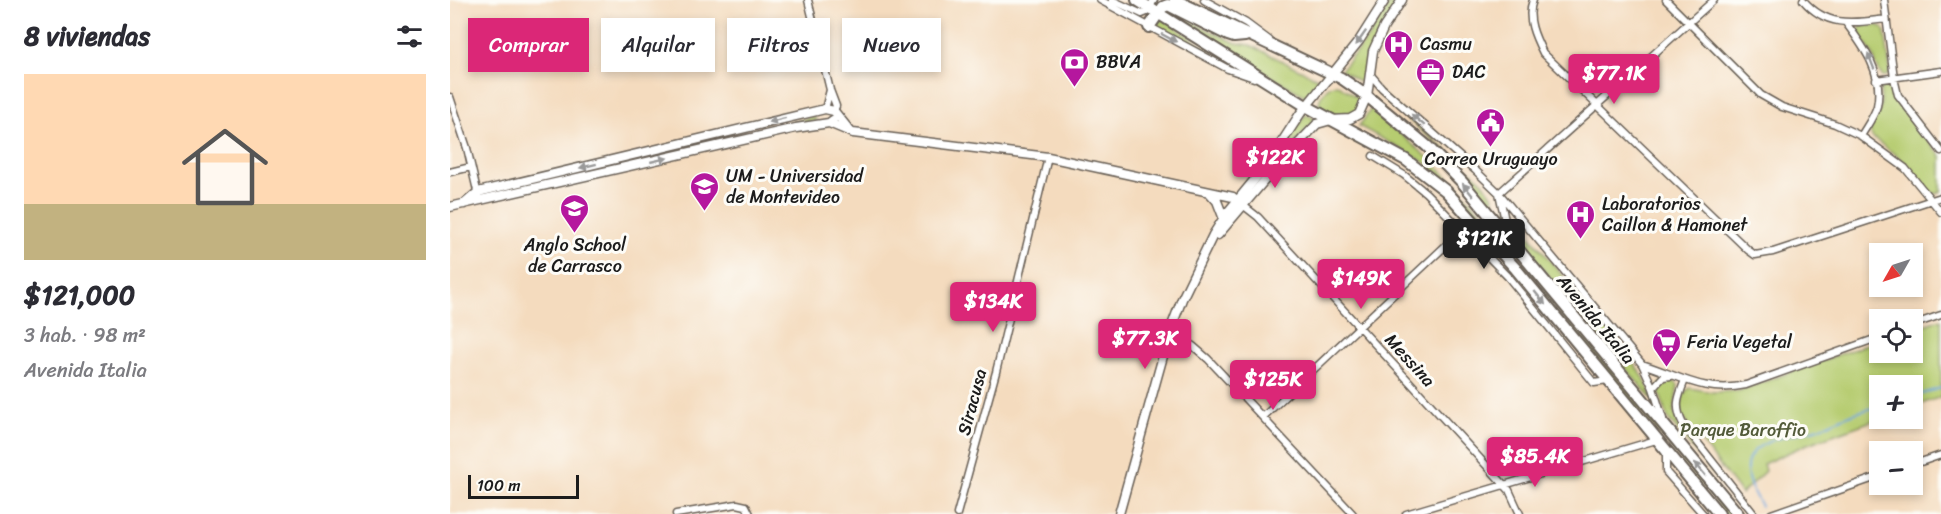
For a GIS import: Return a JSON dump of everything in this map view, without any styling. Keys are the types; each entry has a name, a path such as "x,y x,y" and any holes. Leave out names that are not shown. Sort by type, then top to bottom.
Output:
{"main road":[{"name":"Avenida Italia","path":"1137,0 1154,6 1306,106 1406,160 1446,191 1474,219 1719,514"},
{"name":"Avenida Italia","path":"1175,0 1333,73 1367,96 1427,146 1450,170 1737,514"},
{"path":"1149,27 1154,6 1168,5 1234,37 1248,35"}],"street":[{"path":"808,0 830,90 836,105 831,112 821,117 827,123 853,133 1048,157 1233,197 1241,203"},
{"name":"Avenida Italia","path":"1100,0 1228,69 1266,81"},
{"path":"1112,0 1138,14 1145,14 1154,6"},
{"name":"Avenida Italia","path":"1204,0 1246,23 1281,50"},
{"path":"1119,514 1170,331 1182,299 1212,242 1306,106 1359,41 1385,0"},
{"path":"1212,242 1213,235 1224,219 1317,124 1356,117 1367,96 1373,51 1384,27 1402,0"},
{"path":"1533,0 1530,7 1532,23 1536,39 1544,53 1755,255 1773,252 1941,197"},
{"path":"1666,0 1761,95 1782,107 1835,124 1861,136 1905,168 1941,212"},
{"path":"1509,241 1499,193 1714,0"},
{"path":"1803,0 1815,13 1846,23 1886,19"},
{"path":"1884,0 1894,78 1901,101 1941,151"},
{"path":"1846,23 1870,57 1876,80 1876,107 1861,136"},
{"path":"1876,80 1941,71"},
{"name":"Avenida Italia","path":"1370,74 1382,88 1499,193 1642,364 1653,388 1665,429"},
{"path":"830,90 831,112 853,133"},
{"path":"450,97 467,148 479,197"},
{"path":"450,207 479,197 831,112"},
{"path":"479,197 827,123"},
{"name":"Avenida Italia","path":"1373,156 1404,175 1426,193 1508,277 1593,383 1608,381"},
{"name":"Siracusa","path":"957,514 996,372 1048,157"},
{"path":"450,172 471,167"},
{"path":"1209,192 1217,201 1224,219"},
{"name":"Messina","path":"1241,203 1258,217 1509,490 1520,514"},
{"path":"1263,417 1474,219"},
{"path":"1923,321 1941,315"},
{"path":"1170,331 1208,359 1353,514"},
{"path":"1642,364 1712,388 1746,385 1869,341"},
{"path":"1653,388 1663,377 1675,376"},
{"path":"1685,380 1678,399 1677,412 1680,418 1754,514"},
{"path":"1406,514 1656,440"},
{"path":"1666,452 1666,472 1703,514"},
{"path":"1923,461 1941,455"},
{"path":"1771,514 1869,480"},
{"path":"676,514 737,504 746,506 750,514"}],"green space":[{"path":"1392,0 1398,0 1369,53 1363,84 1341,70 1368,38"},
{"path":"1167,10 1236,43 1250,45 1317,78 1320,80 1319,83 1307,97 1249,64 1168,13"},
{"path":"1162,18 1229,64 1156,28"},
{"path":"1878,25 1885,33 1890,69 1888,75 1883,77 1858,30 1862,26"},
{"path":"1337,84 1361,102 1358,110 1350,116 1334,115 1319,105 1325,91"},
{"path":"1891,86 1894,97 1941,156 1941,192 1936,194 1929,191 1906,163 1870,133 1880,109 1880,88"},
{"path":"1378,91 1483,182 1492,195 1498,213 1440,147 1376,92"},
{"path":"1371,109 1431,160 1476,207 1730,514 1726,514 1459,193 1428,164 1359,126"},
{"path":"1306,114 1314,121 1248,195"},
{"path":"814,116 816,121 797,123 483,195 798,121"},
{"path":"1506,207 1631,359 1644,378 1654,402 1515,236"},
{"name":"Parque Baroffio","path":"1941,319 1941,397 1923,403 1923,375 1869,375 1869,422 1805,445 1763,464 1765,471 1741,494 1682,416 1682,400 1690,388 1712,392 1739,391 1869,344 1869,363 1923,363 1923,325"},
{"path":"1664,380 1672,380 1678,385 1674,411 1678,424 1744,511 1668,419 1658,389"}],"waterway":[{"path":"1923,394 1941,388"},
{"path":"1761,506 1750,485 1747,469 1750,457 1758,448 1770,441 1819,428 1869,409"}],"place":[{"name":"Casmu","path":"1399,70"},
{"name":"BBVA","path":"1075,88"},
{"name":"DAC","path":"1431,98"},
{"name":"Correo Uruguayo","path":"1491,148"},
{"name":"UM - Universidad de Montevideo","path":"705,212"},
{"name":"Anglo School de Carrasco","path":"575,234"},
{"name":"Laboratorios Caillon & Hamonet","path":"1581,240"},
{"name":"Feria Vegetal","path":"1666,368"}]}
